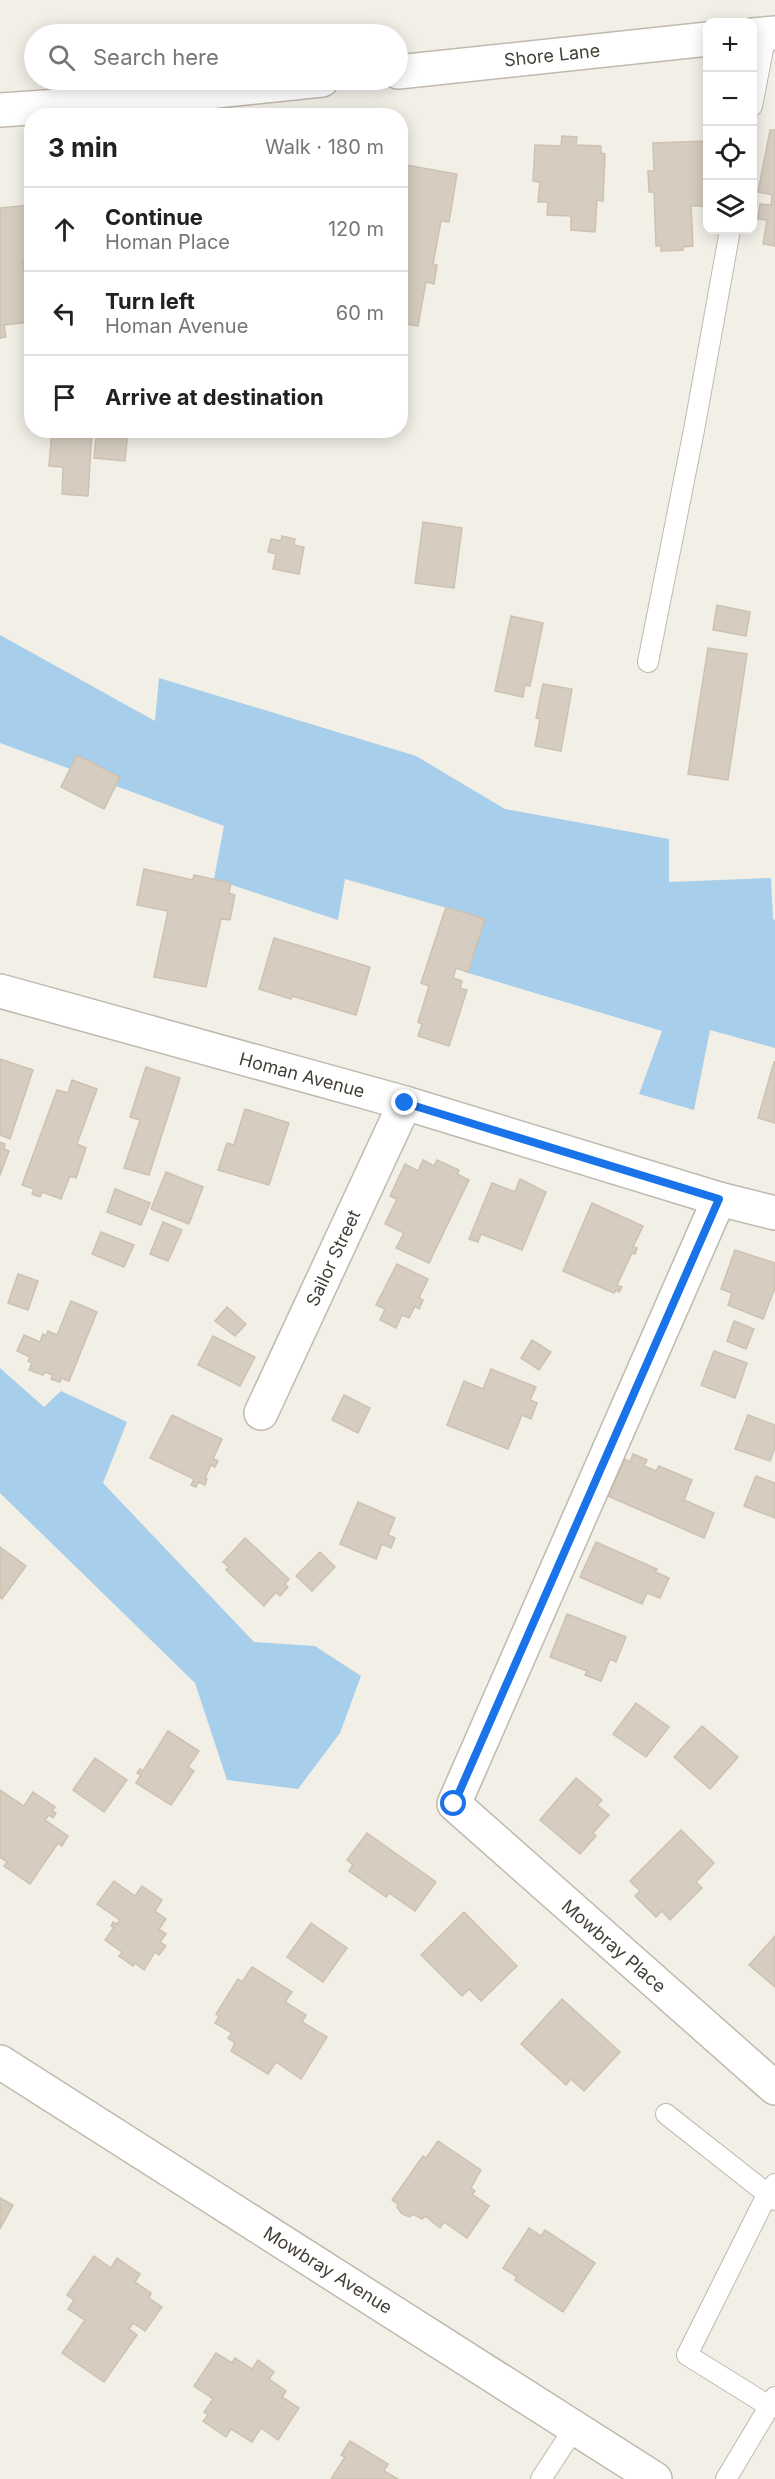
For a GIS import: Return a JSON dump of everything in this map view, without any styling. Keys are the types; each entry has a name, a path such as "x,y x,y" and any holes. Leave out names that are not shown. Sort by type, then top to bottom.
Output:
{"street":[{"name":"Shore Lane","path":"408,71 703,40"},
{"path":"29,108 227,90"},
{"path":"0,110 24,108"},
{"name":"Homan Avenue","path":"0,991 405,1103 719,1199 775,1213"},
{"name":"Sailor Street","path":"261,1413 405,1103"},
{"name":"Mowbray Place","path":"719,1199 454,1804 775,2088"},
{"name":"Mowbray Avenue","path":"0,2062 655,2479"}],"lane":[{"path":"757,80 764,34"},
{"path":"648,662 694,430 729,234"},
{"path":"666,2114 772,2193 687,2355 772,2402 726,2479"},
{"path":"541,2479 575,2427"}],"water":[{"path":"0,635 155,721 159,678 416,756 505,809 669,839 669,882 771,878 773,919 775,920 775,1048 710,1030 694,1110 639,1094 662,1031 465,972 482,918 345,879 338,920 214,879 224,826 0,743"},
{"path":"0,1368 44,1407 61,1391 127,1422 103,1483 254,1642 315,1646 361,1676 340,1733 298,1789 227,1780 195,1683 0,1493"}],"building":[{"path":"770,130 775,130 775,246 763,244 767,220 758,219 760,204 771,205 772,195 758,192"},
{"path":"562,136 577,137 576,145 601,146 601,153 605,154 603,201 597,200 595,232 571,230 571,216 547,215 548,202 538,202 540,182 533,181 535,145 561,146"},
{"path":"703,141 703,206 691,206 693,246 683,247 683,250 661,251 661,245 656,246 654,192 649,192 648,171 654,171 653,143"},
{"path":"408,165 457,174 449,222 441,221 433,264 437,265 434,284 426,282 418,326 408,324"},
{"path":"24,206 24,323 4,325 6,337 0,338 0,208"},
{"path":"51,438 92,438 88,496 62,494 63,467 49,466"},
{"path":"96,438 127,438 125,461 94,458"},
{"path":"423,522 462,528 454,588 415,583"},
{"path":"282,536 295,539 294,545 304,547 299,574 273,569 276,554 268,552 271,539 281,541"},
{"path":"717,605 750,612 746,636 713,630"},
{"path":"511,616 543,623 530,686 525,685 523,697 495,691"},
{"path":"708,648 747,654 728,780 688,774"},
{"path":"543,684 572,689 561,751 535,746 540,719 536,718"},
{"path":"77,755 120,777 104,809 61,787"},
{"path":"144,869 193,880 194,875 231,883 229,893 235,895 230,920 221,919 206,987 154,977 168,911 137,905"},
{"path":"446,907 485,919 468,972 456,968 453,978 462,981 460,988 467,990 449,1046 418,1036 422,1024 418,1022 429,986 421,983"},
{"path":"274,938 370,967 356,1015 259,989"},
{"path":"0,1059 33,1070 10,1139 0,1135"},
{"path":"775,1062 775,1123 758,1118"},
{"path":"146,1067 180,1078 149,1175 124,1168 140,1120 130,1117"},
{"path":"72,1080 97,1089 77,1144 86,1148 76,1178 70,1176 61,1199 42,1192 40,1197 32,1194 34,1189 22,1185 57,1090 68,1093"},
{"path":"245,1109 289,1123 269,1185 218,1170 227,1143 234,1145"},
{"path":"0,1142 5,1144 4,1149 9,1151 0,1175"},
{"path":"423,1160 434,1166 437,1160 459,1170 457,1174 469,1180 429,1263 396,1248 404,1233 385,1224 397,1199 390,1196 405,1164 418,1171"},
{"path":"166,1172 203,1187 189,1224 151,1209"},
{"path":"520,1179 546,1192 522,1250 481,1234 478,1242 469,1239 492,1183 515,1192"},
{"path":"115,1189 150,1203 141,1225 107,1212"},
{"path":"592,1203 643,1226 633,1247 637,1248 635,1254 632,1253 617,1285 622,1287 619,1292 616,1290 614,1293 563,1271"},
{"path":"163,1222 182,1230 168,1261 150,1254"},
{"path":"101,1232 134,1245 124,1267 92,1254"},
{"path":"735,1250 775,1263 775,1288 763,1319 728,1305 732,1293 721,1289"},
{"path":"397,1264 428,1279 419,1298 423,1300 419,1309 415,1306 409,1318 402,1315 396,1328 380,1320 385,1309 376,1305"},
{"path":"18,1274 38,1281 28,1310 8,1303"},
{"path":"71,1301 97,1312 69,1381 61,1378 60,1382 51,1379 53,1375 45,1372 43,1375 29,1370 32,1363 28,1361 30,1357 17,1351 24,1335 40,1342 43,1334 46,1336 48,1331 57,1335"},
{"path":"227,1307 246,1324 235,1336 215,1321"},
{"path":"734,1321 754,1329 746,1349 727,1341"},
{"path":"213,1336 255,1357 240,1386 198,1365"},
{"path":"532,1340 551,1352 539,1370 521,1358"},
{"path":"714,1351 747,1363 735,1398 701,1385"},
{"path":"491,1369 536,1387 530,1400 537,1403 531,1419 522,1415 508,1449 447,1425 464,1381 483,1389"},
{"path":"344,1395 370,1408 358,1433 332,1420"},
{"path":"172,1415 222,1439 213,1459 218,1461 215,1467 211,1465 205,1478 207,1479 205,1485 198,1482 196,1487 191,1485 194,1479 150,1458"},
{"path":"748,1415 775,1425 775,1447 770,1461 735,1449"},
{"path":"633,1454 647,1460 644,1466 656,1471 659,1466 692,1480 684,1500 714,1513 704,1538 608,1496 625,1459 630,1462"},
{"path":"756,1476 775,1483 775,1518 744,1506"},
{"path":"358,1502 395,1518 388,1535 395,1538 391,1548 382,1544 376,1559 340,1544"},
{"path":"245,1538 289,1579 285,1584 288,1587 280,1596 276,1592 264,1606 226,1570 229,1567 223,1562"},
{"path":"596,1542 657,1569 655,1572 669,1578 660,1598 647,1593 642,1604 580,1577"},
{"path":"0,1547 26,1566 2,1599 0,1597"},
{"path":"320,1552 335,1567 312,1591 296,1576"},
{"path":"567,1614 626,1637 616,1662 610,1659 601,1681 585,1675 587,1671 550,1657"},
{"path":"636,1703 669,1727 646,1757 613,1734"},
{"path":"702,1726 738,1757 710,1789 674,1757"},
{"path":"168,1731 199,1751 188,1767 194,1771 171,1805 136,1783 141,1775 137,1773 140,1769 143,1771"},
{"path":"95,1758 127,1780 104,1812 73,1790"},
{"path":"576,1778 602,1800 597,1805 609,1815 593,1833 596,1836 580,1854 540,1820"},
{"path":"0,1790 24,1806 33,1792 55,1807 52,1811 56,1813 53,1818 49,1815 45,1820 68,1836 62,1846 58,1843 30,1884 4,1866 7,1862 0,1857"},
{"path":"681,1830 714,1863 696,1882 702,1888 670,1920 662,1911 656,1917 635,1896 640,1891 630,1881"},
{"path":"367,1833 436,1882 415,1911 389,1893 386,1897 349,1871 353,1865 347,1860"},
{"path":"114,1881 135,1896 142,1886 162,1900 155,1911 166,1919 159,1929 166,1934 160,1942 166,1946 159,1955 155,1952 144,1970 135,1963 133,1966 119,1956 122,1952 105,1940 114,1927 111,1926 113,1922 117,1924 120,1920 97,1904"},
{"path":"464,1912 517,1966 481,2001 469,1989 462,1996 421,1955"},
{"path":"311,1923 347,1948 323,1982 287,1957"},
{"path":"775,1936 775,1987 749,1965"},
{"path":"252,1967 292,1992 285,2002 306,2015 302,2022 327,2037 301,2079 276,2062 268,2074 231,2051 235,2043 228,2038 232,2033 215,2023 219,2016 216,2014 238,1979 242,1982"},
{"path":"562,1999 620,2052 584,2091 571,2079 566,2085 521,2044"},
{"path":"438,2141 481,2170 471,2188 475,2191 472,2194 489,2206 467,2238 444,2222 440,2228 425,2216 422,2219 413,2214 410,2217 402,2214 397,2207 398,2204 392,2200 423,2156 426,2158"},
{"path":"0,2198 13,2205 0,2229"},
{"path":"529,2228 541,2236 545,2230 595,2263 563,2312 515,2280 517,2277 503,2268"},
{"path":"94,2256 111,2268 117,2258 140,2274 135,2282 151,2293 149,2298 162,2307 145,2331 133,2323 129,2329 137,2335 104,2382 62,2353 85,2320 68,2309 74,2300 67,2295"},
{"path":"216,2353 232,2363 235,2358 252,2369 258,2360 274,2372 269,2379 286,2391 282,2397 299,2408 278,2440 261,2428 252,2442 231,2429 226,2437 203,2421 208,2415 204,2412 213,2399 194,2386"},
{"path":"350,2441 388,2464 384,2471 398,2479 331,2479 345,2457 341,2455"}],"route":[{"path":"405,1103 719,1199 454,1804"}]}
